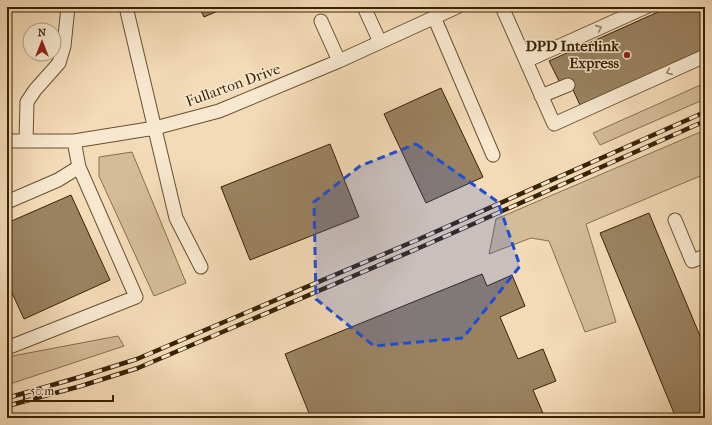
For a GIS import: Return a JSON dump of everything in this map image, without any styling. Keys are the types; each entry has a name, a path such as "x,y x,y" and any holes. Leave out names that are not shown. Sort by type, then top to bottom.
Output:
{"street":[{"path":"26,141 27,102 35,90 58,63 64,46 68,7"},
{"path":"126,7 176,218 201,267"},
{"path":"364,7 380,42"},
{"name":"Fullarton Drive","path":"7,141 74,141 155,128 219,111 339,61 457,7"},
{"path":"502,7 554,124 705,56"},
{"path":"526,61 646,7"},
{"path":"434,18 494,155"},
{"path":"321,21 339,61"},
{"path":"541,96 568,85"},
{"path":"7,348 136,297 80,167 74,141"},
{"path":"7,202 58,180 80,167"},
{"path":"675,220 692,261 705,256"}],"highlighted area":[{"path":"416,144 498,202 520,266 463,338 374,346 316,299 314,202 360,166"}],"shaded area":[{"path":"705,83 705,99 600,145 593,133"},
{"path":"705,130 705,174 586,224 616,322 585,332 549,241 531,238 489,254 496,219"},
{"path":"132,152 186,283 154,296 99,176 99,157"},
{"path":"118,336 124,346 7,385 7,357"}],"building":[{"path":"7,7 11,7 7,51"},
{"path":"199,7 227,7 204,17"},
{"name":"DPD Interlink Express","path":"669,7 705,7 705,49 580,105 568,79 560,83 549,61"},
{"path":"441,88 483,177 426,203 384,114"},
{"path":"330,144 359,217 250,260 221,187"},
{"path":"71,195 110,280 24,319 7,282 7,223"},
{"path":"649,213 705,348 705,418 676,418 600,233"},
{"path":"482,274 487,286 512,275 525,306 500,317 518,359 543,349 556,381 533,390 545,418 311,418 285,354"}],"railway":[{"path":"7,398 137,359 417,240 705,112"},
{"path":"7,406 81,386 138,368 419,248 705,121"}],"place":[{"name":"DPD Interlink Express","path":"627,55"}]}
